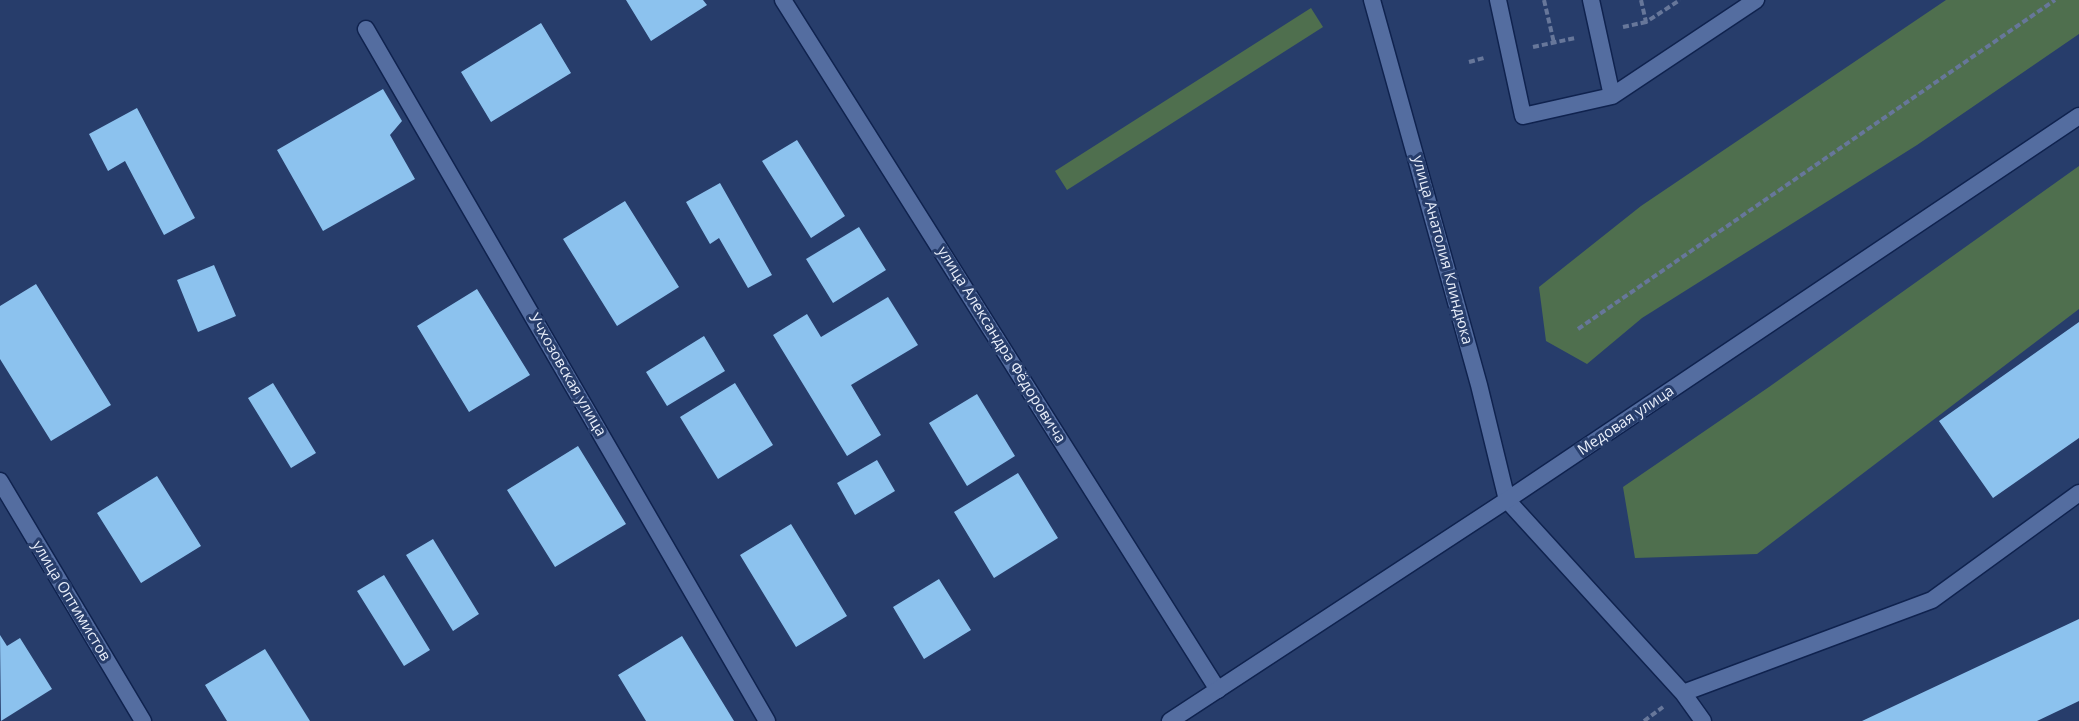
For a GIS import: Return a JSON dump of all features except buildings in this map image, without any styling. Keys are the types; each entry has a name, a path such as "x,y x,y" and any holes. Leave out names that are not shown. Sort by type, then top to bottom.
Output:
{"street":[{"name":"улица Александра Фёдоровича","path":"783,0 1218,690"},
{"name":"улица Анатолия Клиндюка","path":"1372,0 1479,385 1507,500"},
{"path":"1498,0 1523,116 1612,96 1756,0"},
{"path":"1591,0 1612,96"},
{"name":"Учхозовская улица","path":"366,29 767,721"},
{"name":"Медовая улица","path":"1170,721 1507,500 2079,116"},
{"name":"улица Оптимистов","path":"0,482 143,721"},
{"path":"1683,693 1932,600 2079,493"},
{"path":"1507,500 1683,693 1703,721"}],"path":[{"path":"1544,0 1554,43"},
{"path":"1641,0 1646,22"},
{"path":"1469,62 1646,22 1680,0"},
{"path":"1578,330 2055,0"}],"green space":[{"path":"1946,0 2079,0 2079,34 1917,145 1642,318 1587,364 1546,341 1539,287 1641,206"},
{"path":"1311,8 1323,27 1067,190 1055,171"},
{"path":"2079,166 2079,309 1757,554 1635,558 1623,487 1769,387"}]}
